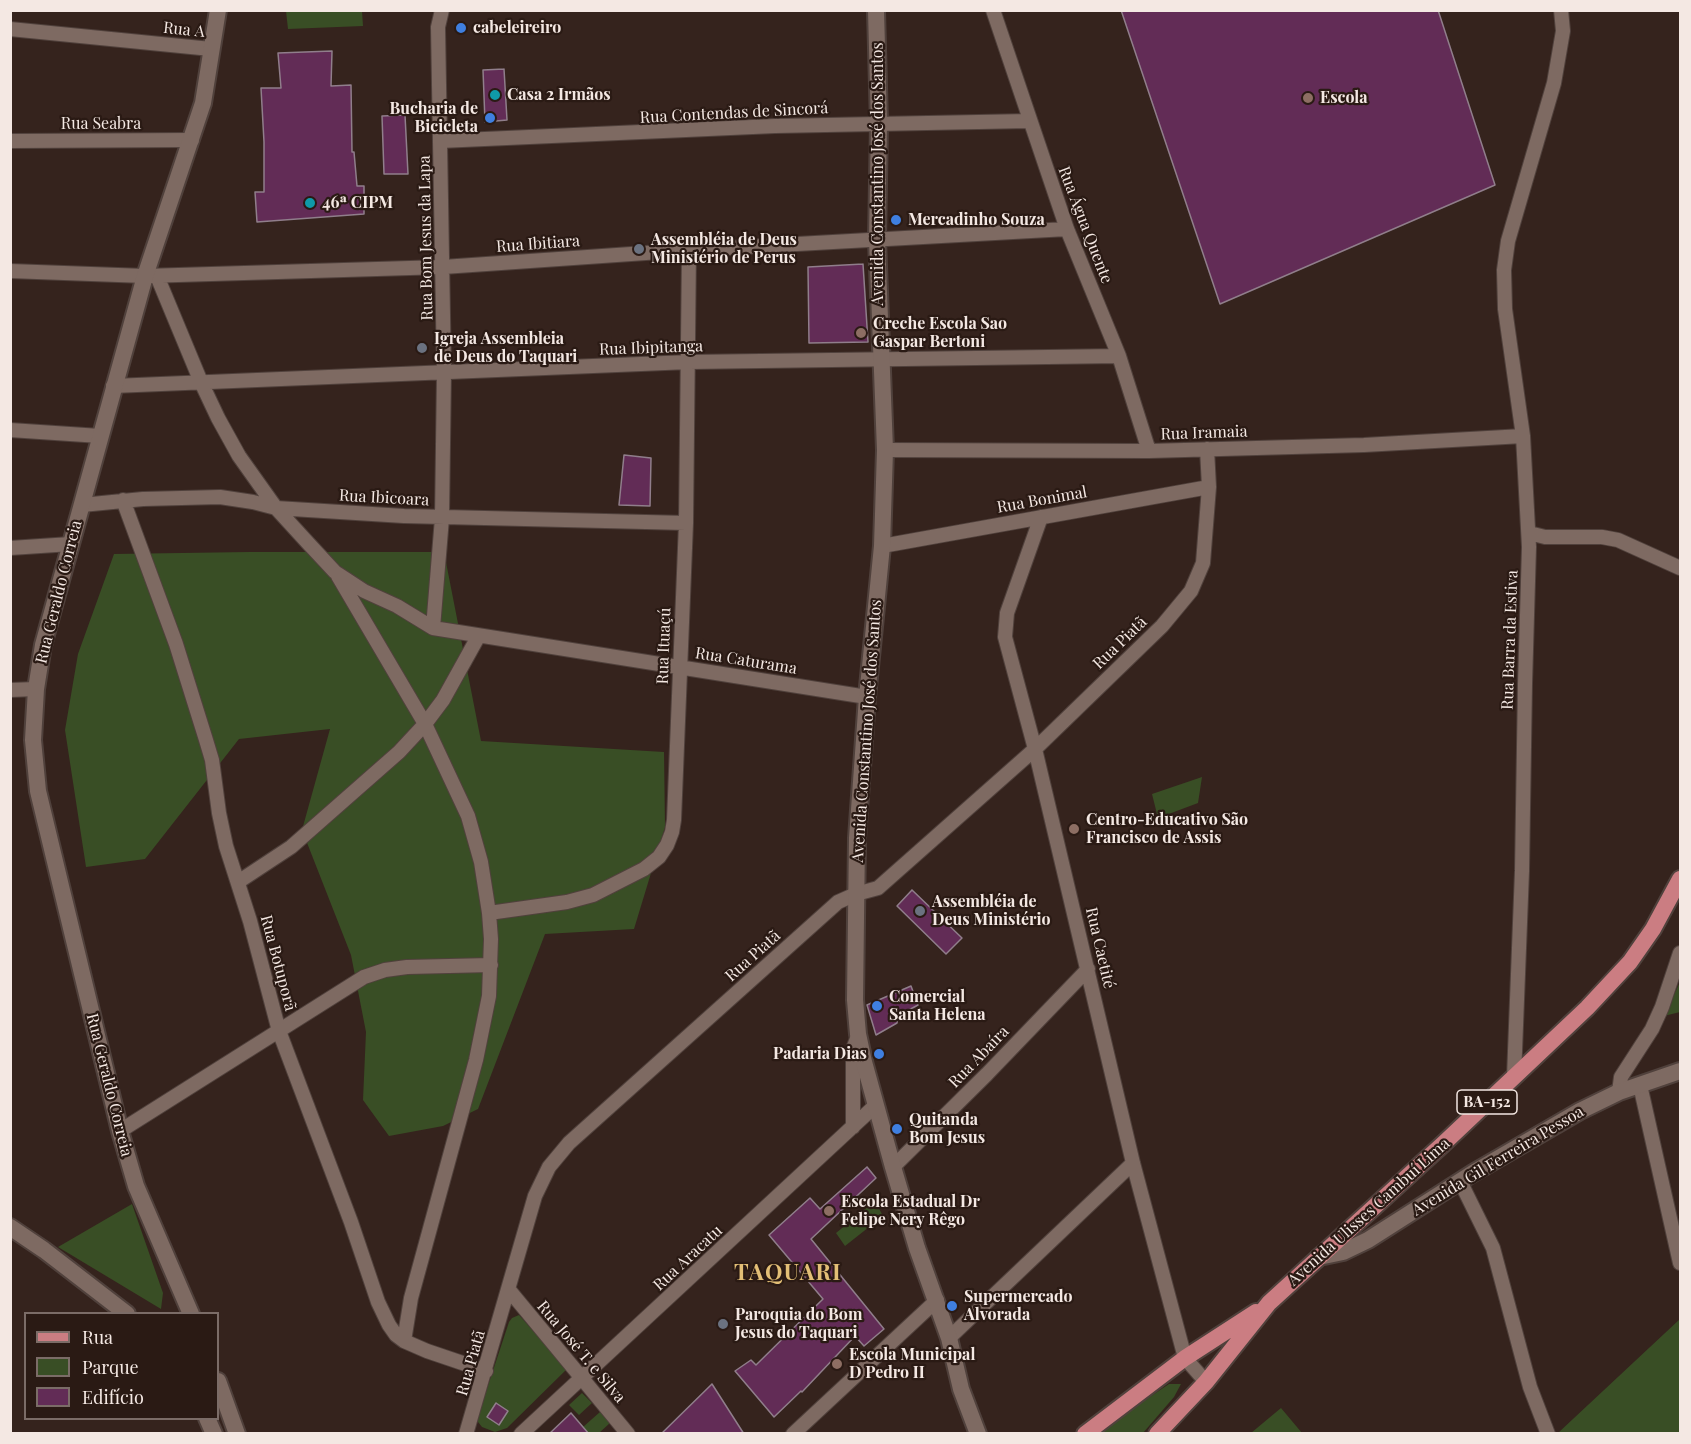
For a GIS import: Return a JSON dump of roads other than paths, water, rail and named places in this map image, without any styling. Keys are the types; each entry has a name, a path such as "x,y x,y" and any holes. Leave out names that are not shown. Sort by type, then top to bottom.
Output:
{"main road":[{"name":"Avenida Ulisses Cambuí Lima","path":"1157,1434 1206,1382 1269,1303 1587,1008 1630,962 1674,895 1680,879"},
{"name":"Avenida Ulisses Cambuí Lima","path":"1085,1434 1185,1358 1269,1303"}],"street":[{"name":"Rua Geraldo Correia","path":"190,1312 136,1186 120,1131 38,791 33,740 36,689 43,645 113,386 151,276 203,103 218,10"},
{"name":"Rua Bom Jesus da Lapa","path":"433,628 442,518 444,372 438,27 442,10"},
{"name":"Avenida Constantino José dos Santos","path":"876,10 879,124 877,240 885,450 882,546 867,697 857,838 855,1000 858,1034 893,1167 916,1248 937,1300 961,1389 978,1434"},
{"name":"Rua Água Quente","path":"993,10 1067,229 1119,356 1149,452"},
{"name":"Rua Barra da Estiva","path":"1514,1077 1522,883 1529,533 1523,436 1505,309 1504,270 1508,241 1554,83 1563,31 1561,10"},
{"name":"Rua A","path":"10,29 212,49"},
{"name":"Rua Contendas de Sincorá","path":"440,141 775,126 1029,121"},
{"name":"Rua Seabra","path":"10,141 192,140"},
{"name":"Rua Ibitiara","path":"10,271 151,276 443,267 689,250 1067,229"},
{"name":"Rua Ituaçú","path":"489,913 567,902 592,895 644,869 659,857 667,845 674,820 686,523 689,250"},
{"path":"151,276 238,456 276,508 335,572 425,724 468,816 481,862 489,913 491,965 489,996 476,1060 411,1298 404,1341"},
{"name":"Rua Ibipitanga","path":"113,386 689,362 1119,356"},
{"path":"10,429 100,436"},
{"name":"Rua Iramaia","path":"885,450 1149,452 1364,445 1523,436"},
{"name":"Rua Piatã","path":"466,1434 535,1196 549,1167 570,1143 838,902 878,888 1035,749 1162,626 1191,591 1200,574 1205,550 1209,486 1207,449"},
{"name":"Rua Bonimal","path":"882,546 1209,486"},
{"name":"Rua Ibicoara","path":"82,505 123,500 220,497 276,508 442,518 686,523"},
{"name":"Rua Botuporã","path":"123,500 176,644 207,740 226,846 279,1031 344,1203 378,1302 389,1325 404,1341 486,1371"},
{"name":"Rua Caetité","path":"1041,517 1007,613 1005,637 1035,749 1133,1163 1185,1358 1206,1382"},
{"path":"1529,533 1560,539 1602,537 1618,540 1680,568"},
{"path":"10,548 71,544"},
{"path":"335,572 364,591 397,606 433,628"},
{"name":"Rua Caturama","path":"433,628 478,637 867,697"},
{"path":"238,882 291,847 391,759 425,724 443,700 478,637"},
{"path":"10,690 36,689"},
{"path":"1619,1092 1624,1071 1652,1029 1680,953"},
{"path":"120,1131 364,976 407,967 491,965"},
{"name":"Rua Abaíra","path":"893,1167 1088,969"},
{"path":"853,1127 853,1049 858,1034"},
{"name":"Avenida Gil Ferreira Pessoa","path":"1319,1257 1343,1252 1368,1240 1460,1181 1538,1135 1619,1092 1680,1071"},
{"path":"1640,1085 1680,1263"},
{"name":"Rua Aracatu","path":"521,1434 876,1105"},
{"path":"949,1338 1133,1163"},
{"path":"1460,1181 1493,1248 1530,1387 1548,1434"},
{"path":"10,1227 44,1250 124,1312"},
{"name":"Rua José T. e Silva","path":"509,1290 581,1380 628,1434"},
{"path":"793,1434 937,1300"},
{"path":"219,1384 237,1434"},
{"path":"207,1420 214,1434"}],"place":[{"name":"cabeleireiro","path":"461,28"},
{"name":"Casa 2 Irmãos","path":"495,95"},
{"name":"Escola","path":"1308,98"},
{"name":"Bucharia de Bicicleta","path":"490,118"},
{"name":"46ª CIPM","path":"310,203"},
{"name":"Mercadinho Souza","path":"896,220"},
{"name":"Assembléia de Deus Ministério de Perus","path":"639,249"},
{"name":"Creche Escola Sao Gaspar Bertoni","path":"861,333"},
{"name":"Igreja Assembleia de Deus do Taquari","path":"422,348"},
{"name":"Centro-Educativo São Francisco de Assis","path":"1074,829"},
{"name":"Assembléia de Deus Ministério","path":"920,911"},
{"name":"Comercial Santa Helena","path":"877,1006"},
{"name":"Padaria Dias","path":"879,1054"},
{"name":"Quitanda Bom Jesus","path":"897,1129"},
{"name":"Escola Estadual Dr Felipe Nery Rêgo","path":"829,1211"},
{"name":"Supermercado Alvorada","path":"952,1306"},
{"name":"Paroquia do Bom Jesus do Taquari","path":"723,1324"},
{"name":"Escola Municipal D Pedro II","path":"837,1364"}],"district":[{"name":"TAQUARI","path":"788,1273"}]}
